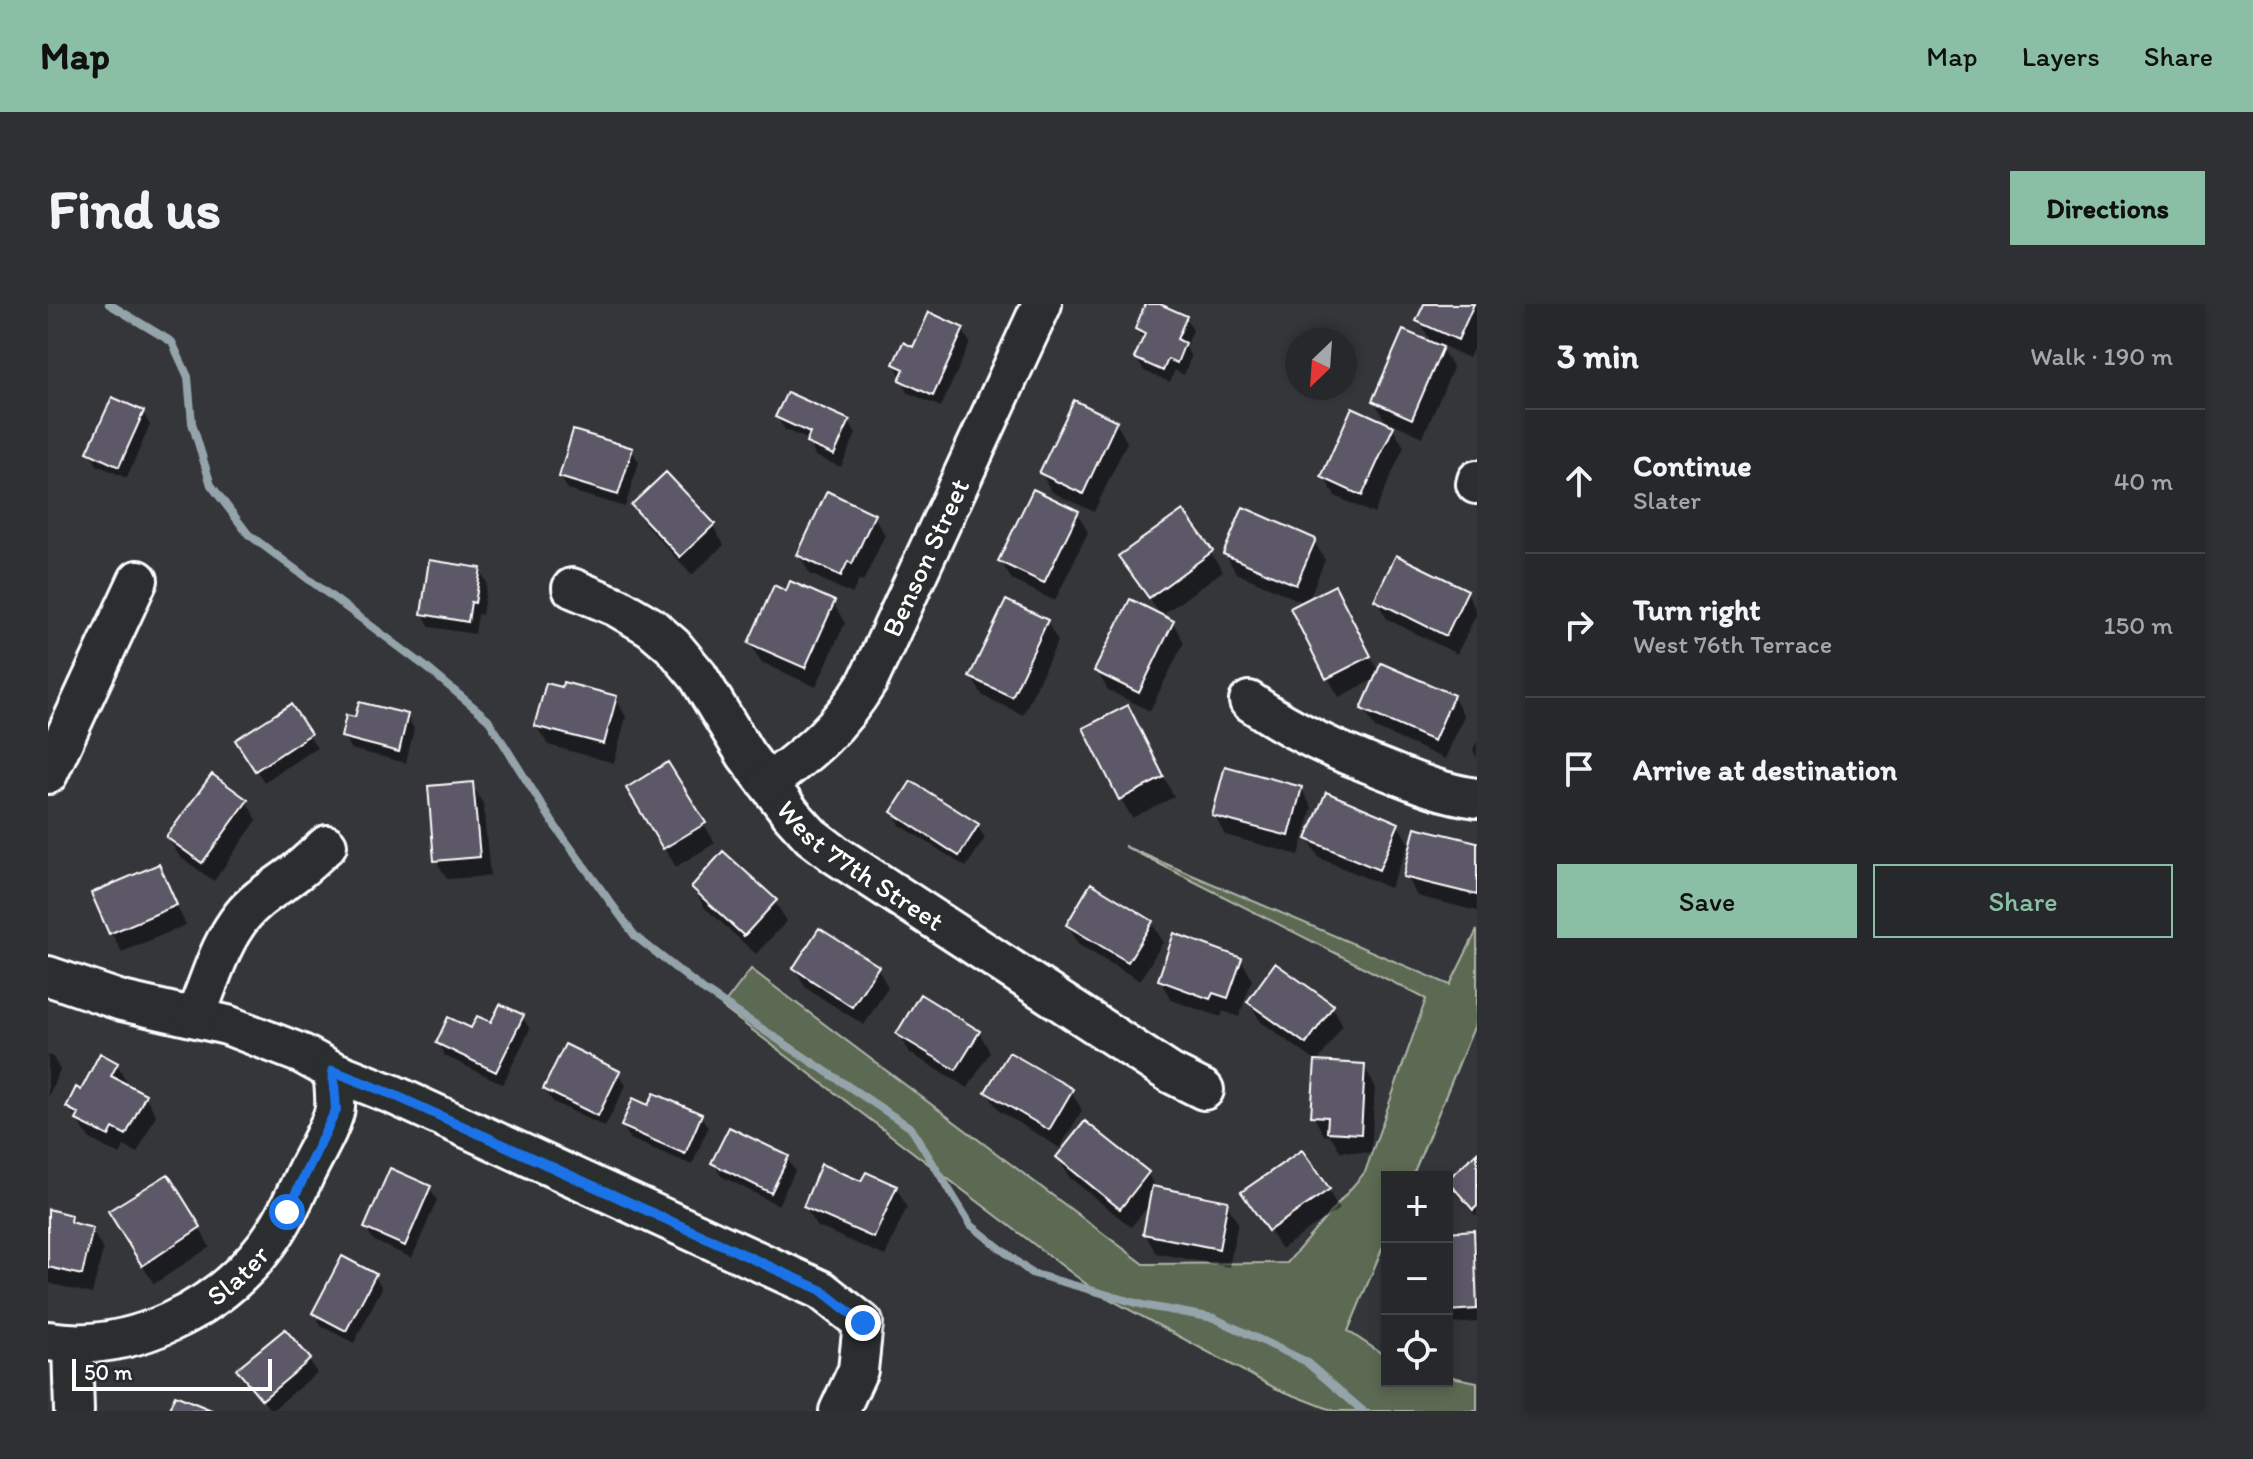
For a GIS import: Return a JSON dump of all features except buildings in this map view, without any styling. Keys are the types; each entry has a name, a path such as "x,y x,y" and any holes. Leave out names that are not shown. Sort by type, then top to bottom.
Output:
{"street":[{"name":"Benson Street","path":"768,783 817,747 855,702 868,681 1042,304"},
{"path":"48,774 59,722 138,580"},
{"name":"West 77th Street","path":"572,588 617,607 651,627 673,646 698,676 746,755 811,836 1170,1073 1204,1090"},
{"path":"1249,701 1289,727 1335,750 1416,782 1477,798"},
{"path":"195,1016 208,989 220,951 242,916 270,889 297,872 327,845"},
{"path":"48,976 122,1001 227,1025 277,1044 821,1290 863,1323 858,1370 839,1411"},
{"name":"Slater","path":"60,1343 119,1339 173,1321 202,1306 238,1278 268,1243 287,1212 336,1110 333,1071"},
{"path":"60,1343 74,1411"}],"green space":[{"path":"1124,846 1450,985 1477,930 1477,1020 1414,1171 1381,1171 1381,1251 1348,1331 1381,1353 1381,1387 1453,1387 1453,1377 1477,1382 1477,1411 1334,1411 1275,1388 1098,1293 722,1007 751,969 1144,1264 1287,1263 1365,1172 1426,999"}],"waterway":[{"path":"109,304 172,342 188,377 192,423 211,485 248,534 426,667 488,719 555,826 635,936 702,989 911,1128 971,1225 1031,1273 1147,1306 1214,1318 1305,1361 1363,1411"}],"route":[{"path":"287,1212 336,1110 333,1071 394,1095 821,1290 863,1323"}]}
